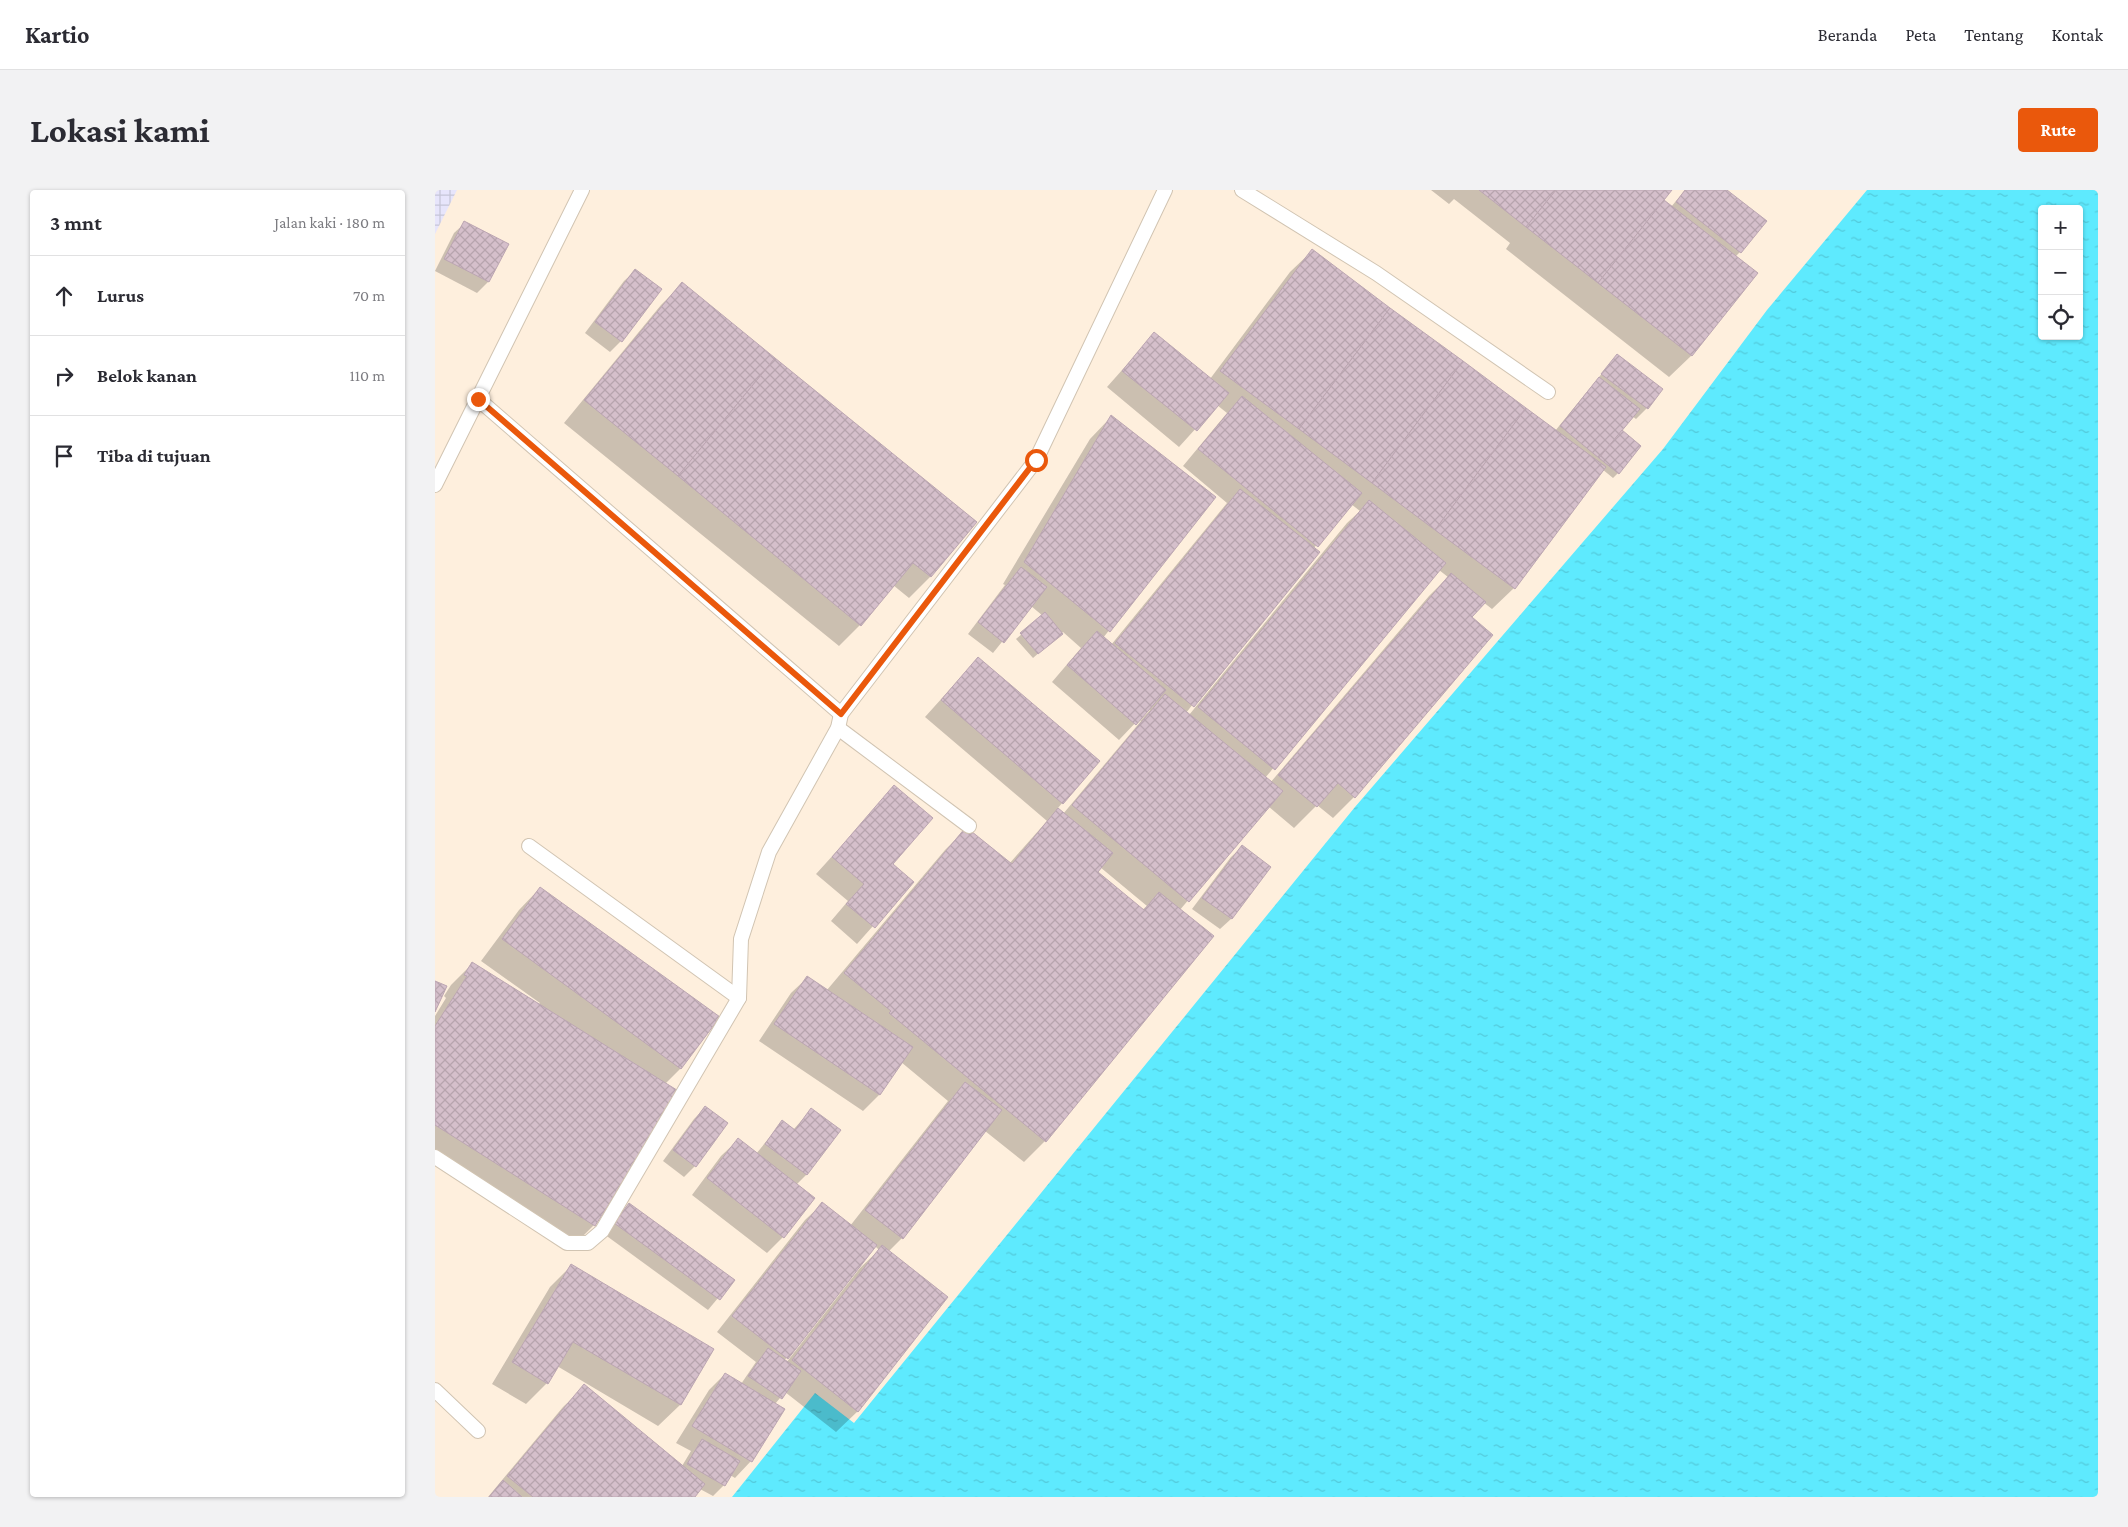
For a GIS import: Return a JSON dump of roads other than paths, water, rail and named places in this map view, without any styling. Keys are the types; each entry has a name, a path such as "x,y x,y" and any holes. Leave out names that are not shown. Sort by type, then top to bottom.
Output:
{"lane":[{"path":"435,485 582,190"},
{"path":"435,1157 567,1244 588,1244 603,1231 739,998 741,939 769,852 839,721 1036,460 1165,190"},
{"path":"1242,190 1376,273 1548,392"},
{"path":"478,399 839,721 969,826"},
{"path":"529,846 739,998"},
{"path":"435,1390 478,1431"}],"water":[{"path":"1867,190 2098,190 2098,1497 732,1497 815,1393 854,1423 1355,807 1663,449 1767,310"}]}
